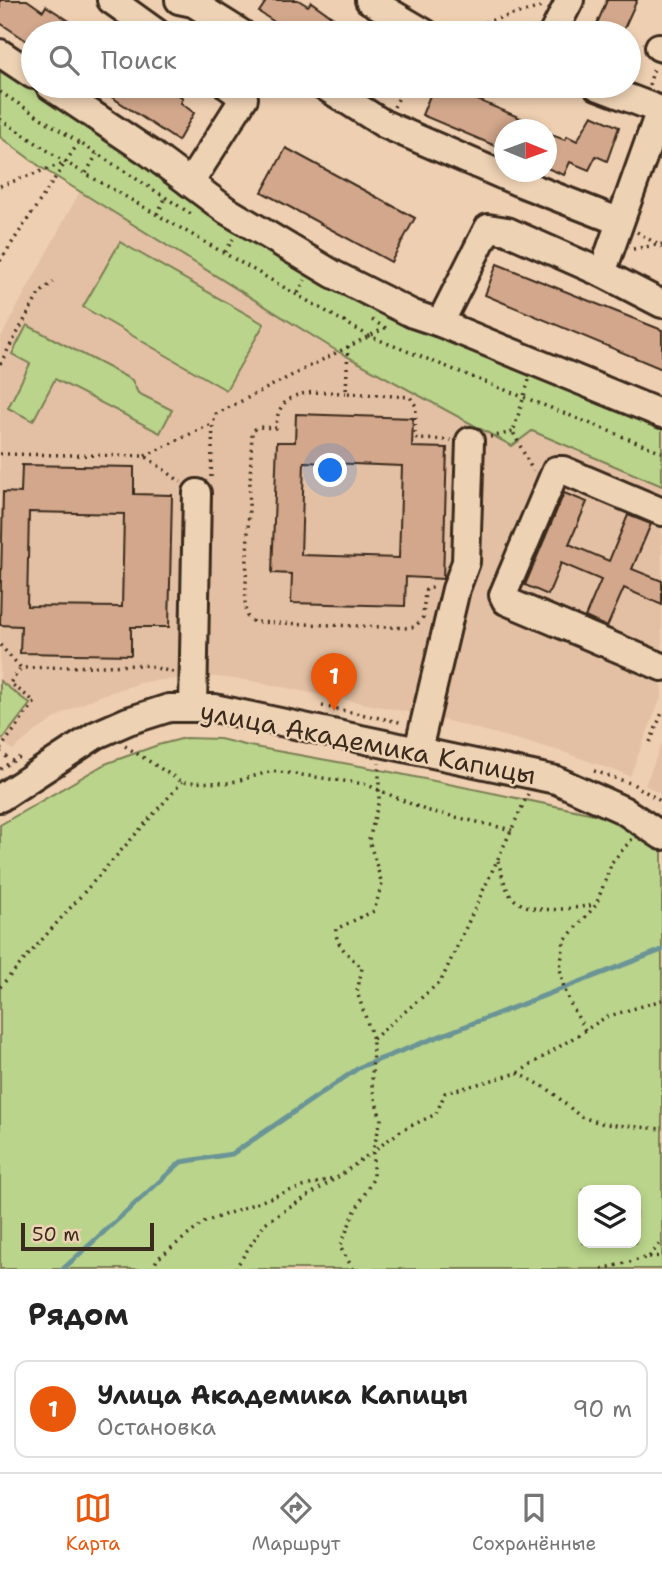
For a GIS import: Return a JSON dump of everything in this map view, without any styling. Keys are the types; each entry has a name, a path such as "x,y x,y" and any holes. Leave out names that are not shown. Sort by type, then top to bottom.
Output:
{"street":[{"path":"111,0 140,21"},
{"path":"153,21 161,0"},
{"path":"179,0 193,3 222,21"},
{"path":"369,0 405,21"},
{"path":"559,21 570,0"},
{"path":"0,52 21,67"},
{"path":"66,98 180,186 322,267 413,314 662,414"},
{"path":"180,186 244,98"},
{"path":"343,98 384,124 518,182 618,221"},
{"path":"602,274 618,221 655,148 661,109 630,98"},
{"path":"440,323 488,228 507,231 662,304"},
{"path":"418,750 456,589 466,562 470,441"},
{"path":"662,512 559,469 553,473 544,492 503,595 506,601 662,667"},
{"path":"193,708 204,486"},
{"name":"улица Академика Капицы","path":"0,798 96,735 169,708 214,708 556,780 623,810 662,836"}],"path":[{"path":"489,21 542,7"},
{"path":"0,119 65,162 369,335 662,452"},
{"path":"0,261 79,142"},
{"path":"85,173 97,154"},
{"path":"0,186 65,162"},
{"path":"157,214 180,186"},
{"path":"225,252 236,235"},
{"path":"298,293 307,276"},
{"path":"0,364 39,294 53,282"},
{"path":"0,454 145,456 204,486 216,414 413,314"},
{"path":"346,393 348,346"},
{"path":"535,362 513,432 544,492"},
{"path":"456,589 428,588 424,594 423,617 420,623 410,628 253,622 247,616 245,608 252,431 259,427 275,428 276,412 302,392 346,393 410,397 416,406 417,439 470,441"},
{"path":"145,456 213,423"},
{"path":"0,645 21,667 143,666 193,676"},
{"path":"12,761 0,751 35,702 10,683 21,667"},
{"path":"650,742 662,713"},
{"path":"120,743 182,782 229,783 273,771 365,785 425,810 512,830"},
{"path":"353,1269 340,1247 354,1213 373,1179 373,1150 381,1120 372,1087 373,1039 357,992 362,968 335,936 336,929 374,911 382,884 369,840 379,800 379,756"},
{"path":"0,987 182,782"},
{"path":"373,1039 441,981 530,789"},
{"path":"585,1030 570,1003 560,969 564,941 596,905 612,862 636,835"},
{"path":"498,860 510,895 533,909 596,905"},
{"path":"235,1269 265,1223 338,1177 402,1130 436,1114 445,1093 518,1073 606,1017 662,1000"},
{"path":"518,1073 548,1089 581,1118 604,1124 662,1129"},
{"path":"153,1269 158,1259 205,1222 286,1192 338,1177"},
{"path":"649,1257 662,1241"},
{"path":"602,1269 662,1256"}],"shaded area":[{"path":"80,191 337,351 512,446 532,430 662,486 662,695 630,776 560,751 433,717 246,680 205,676 144,682 102,695 65,712 13,750 0,740 0,339"},
{"path":"662,743 662,795 645,785"}],"green space":[{"path":"0,66 21,80 21,98 49,98 182,186 662,424 662,486 532,431 512,446 337,351 42,168 0,137"},
{"path":"120,242 264,324 226,390 83,307"},
{"path":"27,325 132,380 138,393 172,410 160,433 55,379 33,421 8,408 30,364 12,354"},
{"path":"0,681 30,704 3,739 0,737"},
{"path":"185,738 220,739 623,820 662,848 662,1269 0,1269 0,825 105,764"}],"building":[{"path":"0,0 27,0 43,11 46,6 69,21 21,21 21,37 0,23"},
{"path":"267,0 298,0 308,6 311,2 338,21 273,21 259,12"},
{"path":"607,0 637,0 627,21 598,21"},
{"path":"113,98 183,98 181,103 194,113 178,141"},
{"path":"429,98 473,98 523,119 494,119 494,145 422,115"},
{"path":"592,115 619,127 607,161 596,156 589,170 570,162 564,175 557,172 557,137 565,140 567,136 577,141"},
{"path":"286,148 415,218 391,262 262,192"},
{"path":"497,264 662,330 662,369 485,295"},
{"path":"296,414 413,418 412,447 447,448 443,579 406,577 405,606 291,603 292,574 272,573 277,442 295,442","holes":["304,462 402,466 399,558 301,555"]},
{"path":"22,465 134,467 134,494 172,495 169,627 131,627 131,655 20,653 21,626 0,625 3,492 21,493","holes":["29,512 124,514 122,607 27,606"]},
{"path":"564,493 587,502 569,544 609,561 628,515 651,524 632,569 662,581 662,605 624,588 607,627 585,617 601,580 561,563 548,595 525,585"}],"waterway":[{"path":"63,1269 181,1162 232,1154 360,1067 662,950"}],"place":[{"name":"Улица Академика Капицы","path":"334,711"}]}
